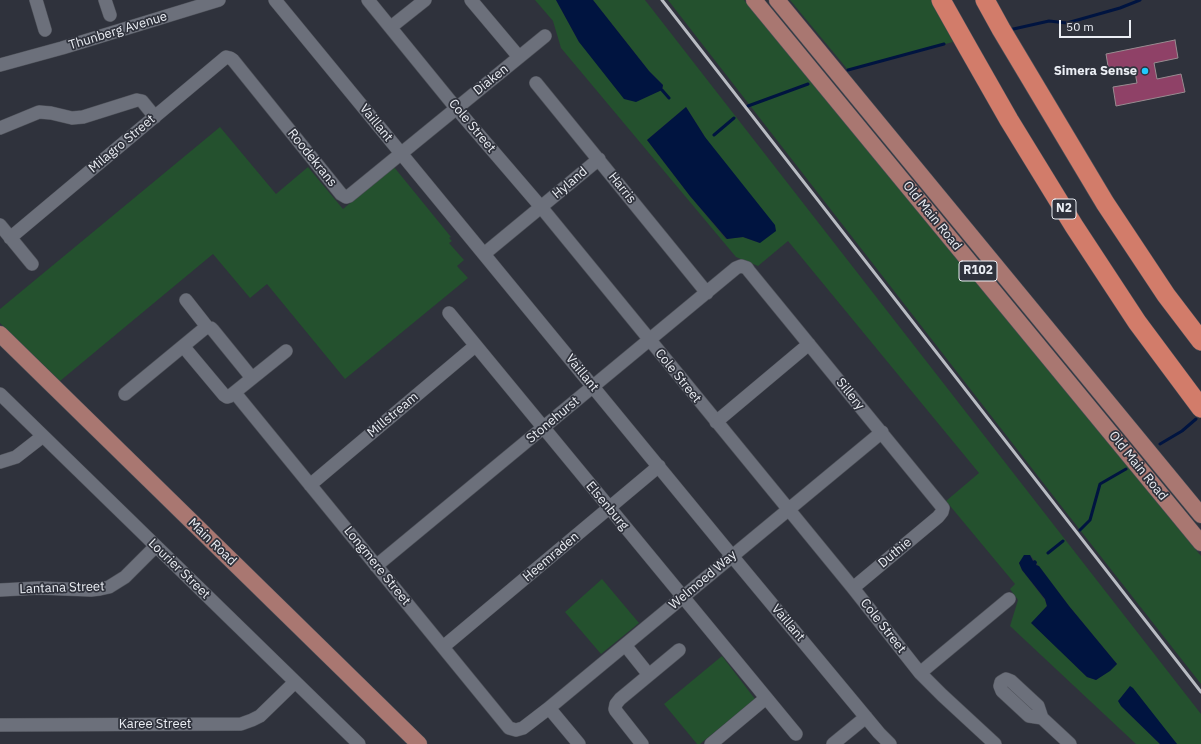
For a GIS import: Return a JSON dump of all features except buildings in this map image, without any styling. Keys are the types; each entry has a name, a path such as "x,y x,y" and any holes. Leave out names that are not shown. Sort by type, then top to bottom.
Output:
{"highway":[{"name":"N2","path":"941,0 1009,120 1074,226 1137,322 1201,408"},
{"path":"985,0 1105,203 1166,294 1201,341"}],"main road":[{"name":"Old Main Road","path":"754,0 1201,543"},
{"name":"Old Main Road","path":"777,0 1201,515"},
{"name":"Main Road","path":"2,336 419,744"}],"street":[{"path":"36,0 45,30"},
{"path":"105,0 110,15"},
{"name":"Thunberg Avenue","path":"0,60 35,62 62,48 219,0"},
{"name":"Vaillant","path":"275,0 732,556 890,744"},
{"name":"Cole Street","path":"368,0 853,588 920,673 995,744"},
{"path":"391,27 425,0"},
{"path":"471,0 519,57"},
{"name":"Diaken","path":"401,153 545,36"},
{"name":"Milagro Street","path":"10,238 224,58 230,58 235,63"},
{"name":"Thunberg Avenue","path":"0,65 16,61"},
{"name":"Thunberg Avenue","path":"0,72 16,61"},
{"name":"Roodekrans","path":"235,63 345,197 349,196 401,153"},
{"name":"Harris","path":"536,83 707,293"},
{"path":"0,128 39,112 72,118 83,117 137,100 142,102 155,117"},
{"name":"Hyland","path":"484,254 599,159"},
{"path":"0,225 32,264"},
{"name":"Stonehurst","path":"376,566 738,266 744,267 749,271"},
{"name":"Sillery","path":"749,271 941,505 943,510 938,518"},
{"path":"186,300 208,328 213,330 252,378"},
{"name":"Elsenburg","path":"449,313 796,734"},
{"path":"125,394 203,329 208,328"},
{"path":"716,422 810,344"},
{"path":"184,346 224,395 228,397 235,393 286,351"},
{"name":"Millstream","path":"310,485 475,346"},
{"name":"Longmere Street","path":"235,393 509,728 516,730 523,728"},
{"name":"Lourier Street","path":"0,394 359,744"},
{"name":"Welmoed Way","path":"523,728 882,432"},
{"path":"0,462 16,457 42,436"},
{"name":"Heemraden","path":"443,647 659,466"},
{"name":"Duthie","path":"853,588 938,518"},
{"name":"Lantana Street","path":"0,590 39,588 91,590 109,587 125,577 156,546"},
{"path":"920,673 1009,599"},
{"path":"625,645 649,675"},
{"path":"642,744 616,711 615,706 617,701 679,650"},
{"name":"Karee Street","path":"0,725 241,724 260,716 295,682"},
{"path":"710,744 766,698"},
{"path":"549,708 579,744"},
{"path":"833,744 866,717"},
{"path":"1042,718 1070,744"}],"green space":[{"path":"535,0 556,0 579,42 657,92 662,90 663,85 649,71 593,0 645,0 1201,714 1201,744 1177,744 1167,732 1121,706 1160,744 1136,744 1010,626 1018,600 1010,589 1015,584 946,501 979,473 788,241 758,266 736,257 561,48 553,21","holes":["686,107 705,137 760,243 743,237 726,239 690,196 647,140","1030,555 1069,606 1117,664 1096,680 1087,677 1032,623 1047,606 1045,600 1022,570 1019,563"]},
{"path":"668,0 744,0 1201,556 1201,684 1062,507"},
{"path":"790,0 931,0 953,42 848,70"},
{"path":"220,127 276,194 308,167 343,209 394,167 451,237 449,238 452,241 449,243 464,260 457,266 468,278 345,379 267,284 250,298 213,254 60,381 0,323 0,309"},
{"path":"602,579 639,623 601,654 565,612"},
{"path":"722,656 755,699 700,744 697,744 664,704"}],"water":[{"path":"556,0 593,0 649,71 663,85 662,90 636,102 624,99 579,42"},
{"path":"686,107 705,137 775,225 776,231 760,243 743,237 727,239 690,196 647,140"},
{"path":"1024,555 1030,555 1033,561 1035,560 1037,562 1036,565 1039,566 1069,606 1117,664 1110,671 1096,680 1087,677 1031,623 1047,606 1045,599 1022,570 1019,563"},
{"path":"1130,686 1177,744 1160,744 1121,706 1118,701"}],"waterway":[{"path":"1009,30 1049,21 1067,23 1120,8 1140,0"},
{"path":"848,70 944,44"},
{"path":"748,106 808,84"},
{"path":"662,90 669,98"},
{"path":"714,135 734,118"},
{"path":"1160,444 1182,431 1196,419"},
{"path":"1080,530 1090,520 1100,484 1126,469"},
{"path":"1048,553 1063,541"}],"railway":[{"path":"662,0 1201,692"}],"place":[{"name":"Simera Sense","path":"1145,71"}]}
